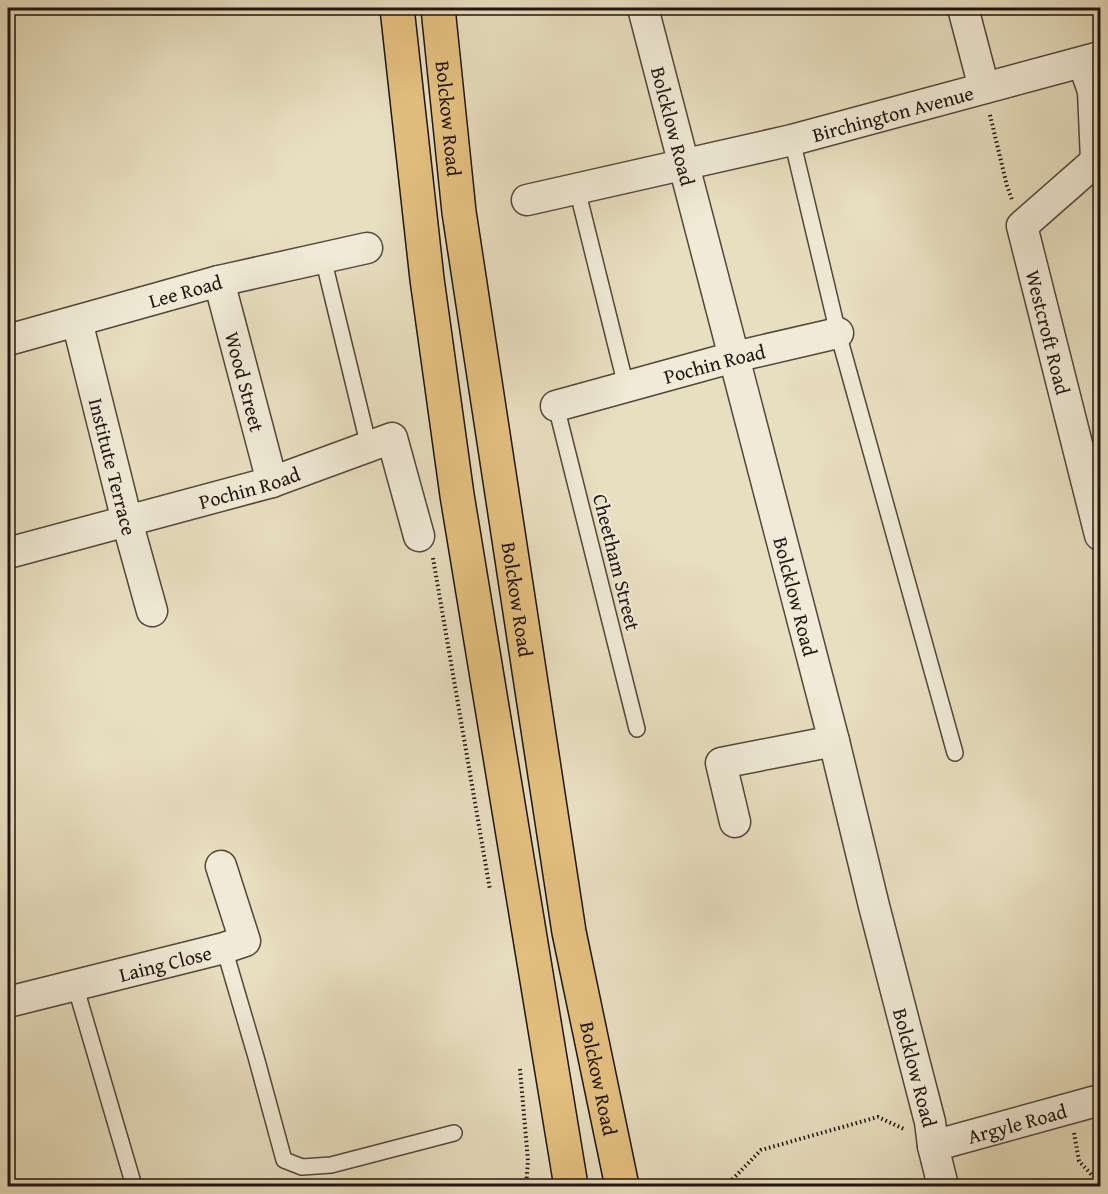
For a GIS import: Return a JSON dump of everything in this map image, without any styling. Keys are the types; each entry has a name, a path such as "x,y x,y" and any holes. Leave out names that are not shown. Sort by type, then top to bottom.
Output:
{"highway":[{"name":"Bolckow Road","path":"397,8 427,279 457,495 571,1186"},
{"name":"Bolckow Road","path":"438,8 459,212 569,932 622,1186"}],"street":[{"name":"Bolcklow Road","path":"643,8 834,741 944,1186"},
{"path":"963,8 984,88"},
{"name":"Birchington Avenue","path":"684,165 792,140 1092,59"},
{"path":"1022,226 1098,162 1092,59"},
{"path":"527,200 684,165"},
{"name":"Westcroft Road","path":"1022,226 1093,475 1101,535"},
{"name":"Lee Road","path":"8,340 219,280 367,248"},
{"name":"Wood Street","path":"219,280 272,482"},
{"name":"Institute Terrace","path":"77,321 152,611"},
{"name":"Pochin Road","path":"556,406 734,357 838,333"},
{"name":"Pochin Road","path":"8,553 272,482 392,438 419,536"},
{"path":"735,822 722,763 834,741"},
{"name":"Laing Close","path":"8,1002 224,948 245,940 221,866"},
{"name":"Argyle Road","path":"931,1134 1101,1100"}],"lane":[{"path":"792,140 838,333 955,753"},
{"path":"578,189 626,386"},
{"path":"323,258 369,447"},
{"name":"Cheetham Street","path":"556,406 637,729"},
{"path":"224,948 284,1160 302,1167 331,1165 454,1132"},
{"path":"75,985 134,1186"}],"path":[{"path":"984,88 1007,186 1022,226"},
{"path":"419,536 429,538 490,891"},
{"path":"519,1068 528,1161 526,1186"},
{"path":"1068,1108 1079,1161 1101,1184"},
{"path":"726,1186 761,1150 878,1118 906,1130 931,1134"}],"building":[{"path":"8,473 14,498 8,500"}]}
